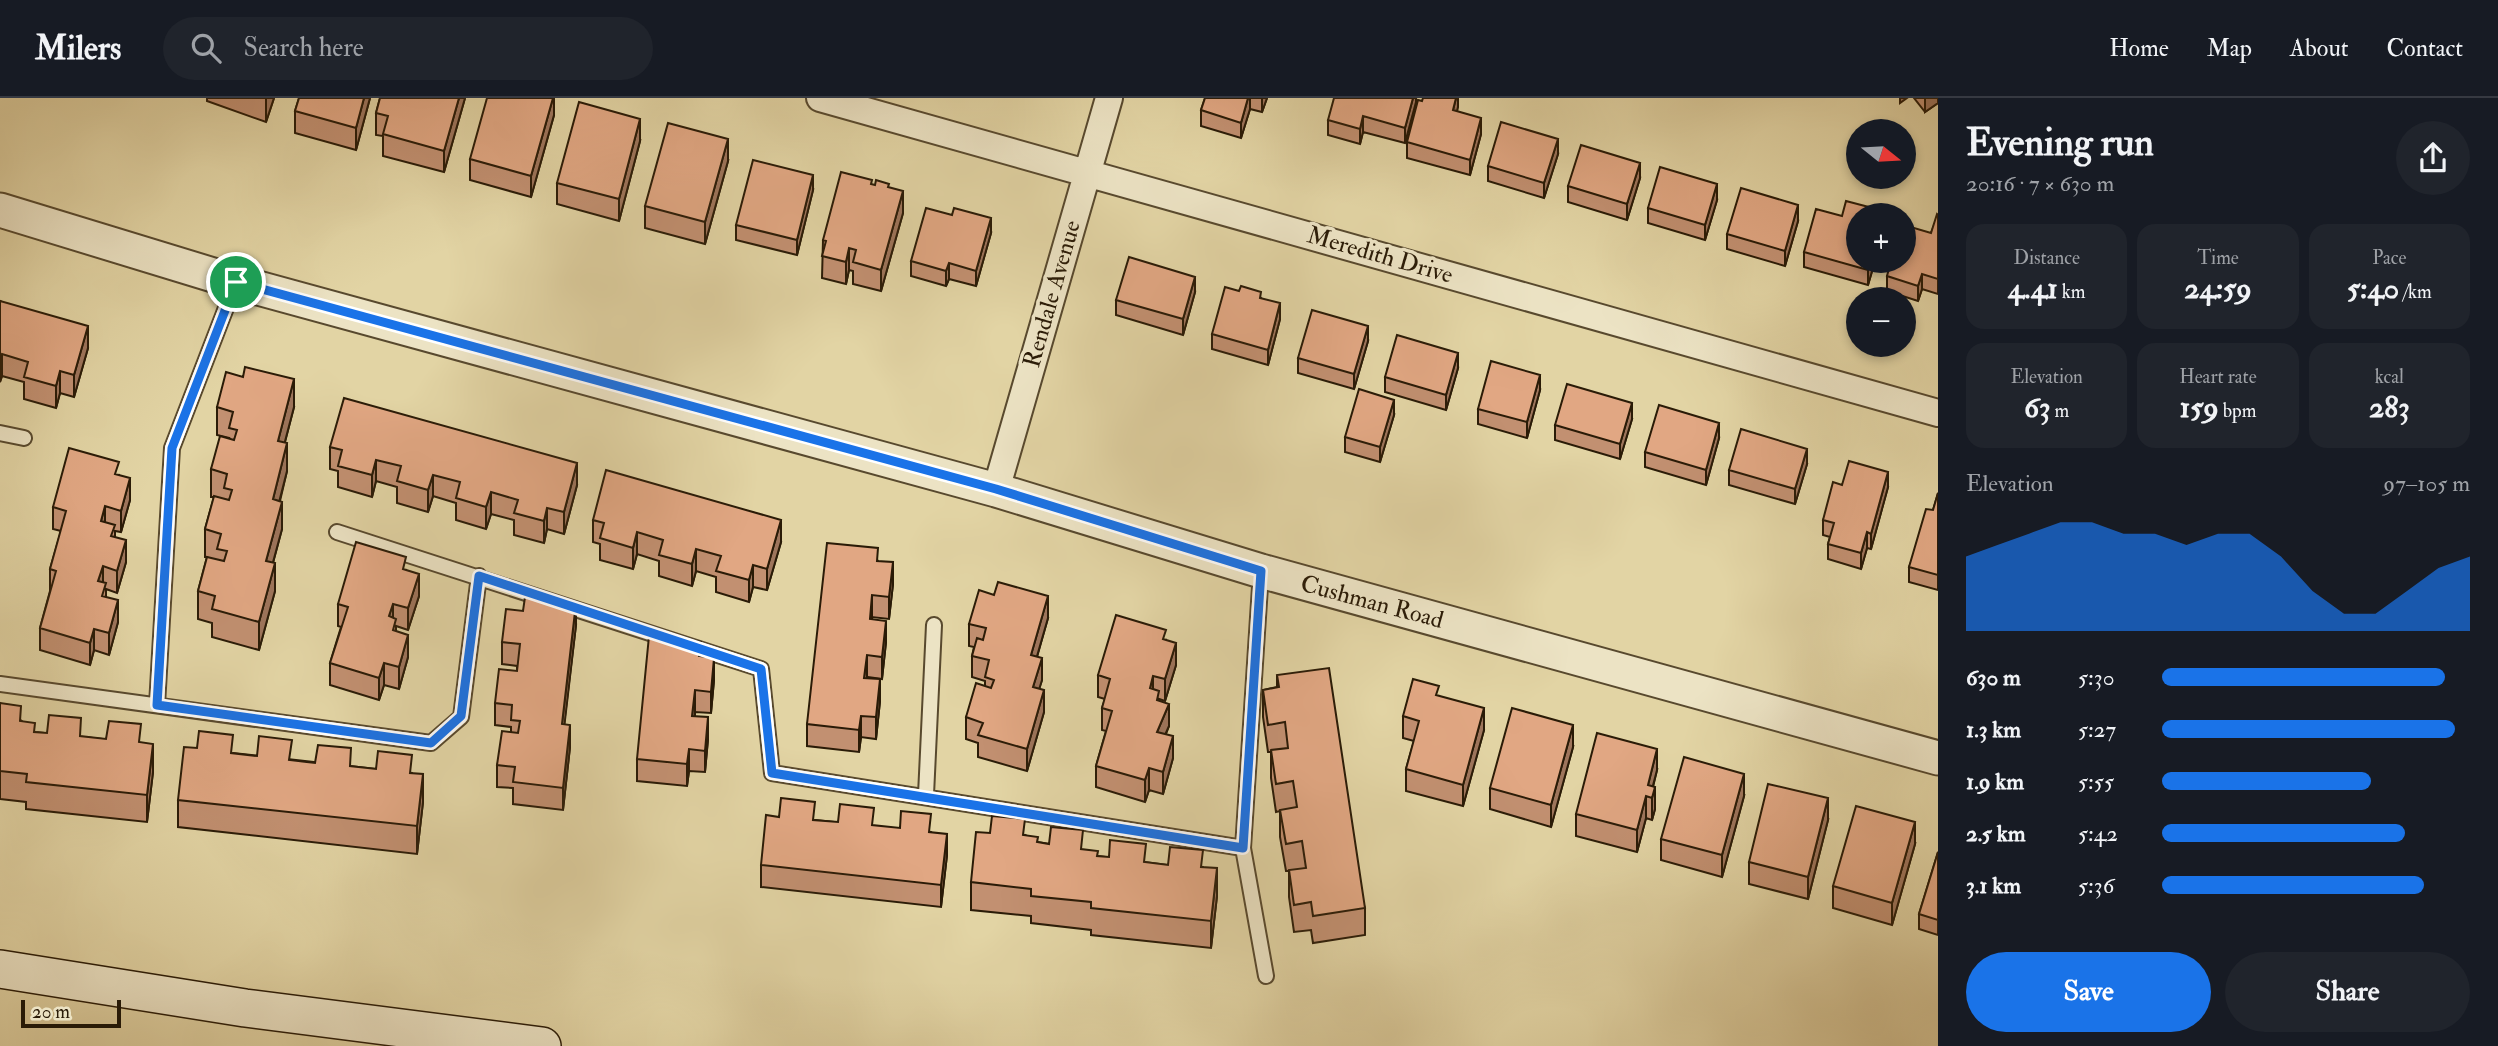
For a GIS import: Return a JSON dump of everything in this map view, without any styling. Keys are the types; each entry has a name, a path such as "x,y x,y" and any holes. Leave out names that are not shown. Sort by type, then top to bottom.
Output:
{"main road":[{"path":"0,969 245,1008 542,1046"}],"street":[{"name":"Meredith Drive","path":"820,98 1938,414"},
{"name":"Rendale Avenue","path":"996,489 1109,98"},
{"name":"Cushman Road","path":"0,210 236,282 996,489 1261,571 1938,758"}],"lane":[{"path":"157,705 172,448 236,282"},
{"path":"0,433 24,438"},
{"path":"337,532 761,669 772,773 926,795 1243,848"},
{"path":"1261,571 1243,848 1266,976"},
{"path":"0,684 431,743 461,716 479,576"},
{"path":"926,795 933,625"}],"building":[{"path":"299,98 364,98 356,128 295,111"},
{"path":"380,98 459,98 444,151 383,134 388,116 376,113"},
{"path":"487,98 553,98 531,176 470,159"},
{"path":"1205,98 1248,98 1241,123 1201,110"},
{"path":"1334,98 1413,98 1405,128 1363,116 1360,129 1328,120"},
{"path":"1423,98 1456,98 1453,110 1481,118 1470,160 1407,142 1418,100 1422,101"},
{"path":"579,102 640,119 619,199 557,183"},
{"path":"1501,122 1558,139 1544,183 1488,166"},
{"path":"668,123 728,139 705,222 645,206"},
{"path":"1581,145 1640,163 1627,204 1568,186"},
{"path":"753,160 813,175 797,240 736,225"},
{"path":"1660,167 1717,184 1705,225 1648,208"},
{"path":"841,172 872,180 871,184 875,185 876,180 903,191 881,270 853,262 856,250 849,248 846,262 822,256 826,241 823,240"},
{"path":"1741,188 1798,205 1785,251 1727,234"},
{"path":"1846,201 1854,203 1846,203 1846,264 1804,252 1816,209 1842,216"},
{"path":"926,208 952,215 954,208 991,218 976,271 949,263 946,271 911,261"},
{"path":"1937,214 1938,279 1922,274 1918,286 1887,276 1888,273 1916,273 1916,229 1931,233"},
{"path":"1129,257 1195,277 1183,319 1116,300"},
{"path":"1241,286 1261,292 1260,298 1280,303 1268,350 1212,334 1225,287 1239,291"},
{"path":"0,301 88,326 74,375 60,371 56,386 24,377 28,362 2,354 0,360"},
{"path":"1312,310 1368,326 1354,374 1298,358"},
{"path":"1397,335 1458,353 1446,395 1385,377"},
{"path":"1491,361 1540,375 1527,422 1478,409"},
{"path":"245,367 294,379 278,441 287,443 273,499 282,502 266,561 275,563 259,622 212,609 215,596 198,591 207,557 224,561 227,551 217,549 221,534 205,529 214,496 229,500 232,490 224,488 227,474 211,469 220,436 234,440 237,430 229,428 233,412 217,407 226,372 243,377"},
{"path":"1567,384 1632,403 1620,444 1555,425"},
{"path":"1359,389 1394,400 1380,447 1345,437"},
{"path":"344,398 577,463 564,512 547,508 544,521 514,513 518,500 491,492 486,507 456,498 460,482 433,475 428,490 397,481 401,466 376,460 372,475 338,466 342,450 330,447"},
{"path":"1659,405 1719,423 1706,470 1645,452"},
{"path":"1741,429 1807,449 1795,489 1729,470"},
{"path":"69,448 119,462 115,474 130,478 121,511 105,506 101,521 115,525 111,536 126,540 117,571 103,566 98,581 106,583 102,596 118,600 109,633 94,629 90,643 40,628 56,571 50,569 66,511 53,507"},
{"path":"1849,461 1888,472 1871,534 1867,532 1861,553 1828,544 1834,523 1823,520 1833,482 1842,485"},
{"path":"606,470 781,520 767,569 753,565 749,580 716,571 721,556 696,549 692,564 659,555 663,540 637,532 633,548 600,538 604,523 593,520"},
{"path":"1938,493 1938,575 1909,567 1926,509 1933,510"},
{"path":"356,542 406,557 403,569 419,574 408,608 393,604 389,616 396,619 393,630 408,635 399,667 384,663 379,678 330,663 348,607 338,604"},
{"path":"827,543 878,548 877,561 893,562 889,597 872,595 870,619 886,621 882,657 867,655 864,678 880,679 876,717 861,716 859,730 807,724"},
{"path":"998,582 1048,596 1031,655 1042,658 1033,687 1044,690 1027,749 978,735 983,723 966,717 976,683 991,688 994,680 985,677 989,660 972,656 977,638 983,640 986,628 969,624 979,590 994,595"},
{"path":"525,597 576,603 562,724 570,725 563,788 513,782 515,767 497,765 502,731 518,733 520,721 511,720 512,705 495,703 499,669 517,671 520,644 502,642 506,609 523,611"},
{"path":"1116,615 1166,630 1163,639 1176,643 1165,679 1153,676 1150,688 1159,691 1157,700 1169,704 1157,732 1173,736 1163,772 1149,768 1145,780 1096,766 1112,711 1102,708 1110,679 1098,675"},
{"path":"649,636 701,642 699,656 714,658 711,692 695,690 692,716 708,717 705,751 689,749 687,764 637,759"},
{"path":"1329,668 1365,908 1313,916 1311,902 1294,905 1289,870 1306,868 1302,841 1286,844 1280,810 1297,807 1293,781 1276,784 1271,750 1288,748 1285,722 1268,725 1263,690 1279,687 1277,675"},
{"path":"1413,679 1439,686 1436,695 1484,708 1463,785 1406,769 1419,721 1403,716"},
{"path":"0,703 21,706 20,721 35,723 34,732 47,733 49,715 81,718 80,736 106,739 109,721 141,724 139,742 153,744 147,795 26,782 27,774 0,771"},
{"path":"1512,708 1573,725 1551,805 1490,788"},
{"path":"199,731 233,735 231,753 257,756 259,736 292,740 289,760 315,763 318,745 351,748 350,766 376,769 378,751 412,755 410,773 423,774 417,826 178,800 184,747 197,748"},
{"path":"1597,733 1657,749 1648,785 1655,787 1652,798 1646,796 1637,830 1576,814"},
{"path":"1684,757 1744,774 1722,855 1661,839"},
{"path":"1768,784 1828,798 1808,877 1749,862"},
{"path":"781,798 815,802 813,820 838,822 840,804 874,808 872,825 900,828 901,811 931,814 929,832 947,834 941,885 761,865 766,815 779,817"},
{"path":"1856,806 1915,822 1892,903 1833,886"},
{"path":"992,816 1025,819 1023,835 1038,837 1037,842 1049,844 1051,827 1083,830 1081,849 1098,851 1097,856 1109,857 1110,840 1146,844 1144,862 1168,865 1170,847 1203,850 1201,867 1217,868 1211,921 1091,908 1091,902 1031,896 1031,889 971,882 976,832 990,833"},
{"path":"1938,852 1938,920 1919,914"}],"route":[{"path":"236,282 996,489 1261,571 1243,848 926,795 772,773 761,669 479,576 461,716 431,743 157,705 172,448 236,282"}]}
